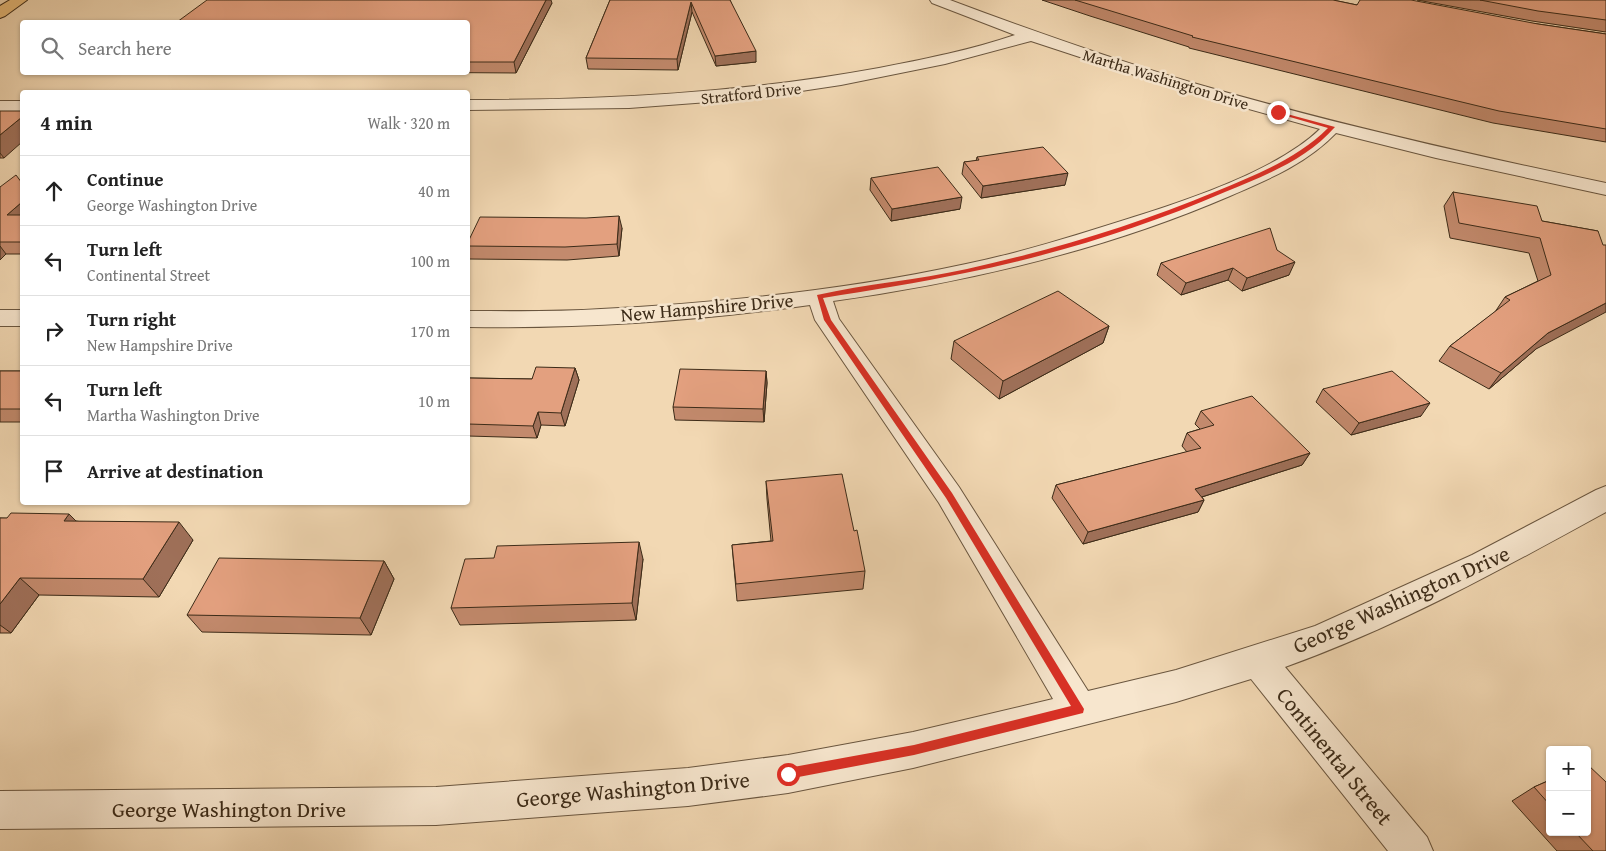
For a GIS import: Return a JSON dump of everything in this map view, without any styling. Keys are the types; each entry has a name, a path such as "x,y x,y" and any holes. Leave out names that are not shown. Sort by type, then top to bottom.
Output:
{"main road":[{"path":"0,13 20,0"}],"street":[{"name":"Martha Washington Drive","path":"936,0 1029,36 1157,78 1332,127 1457,157 1606,189"},
{"name":"Stratford Drive","path":"470,105 634,103 778,91 844,81 924,64 988,49 1029,36"},
{"path":"0,106 20,106"},
{"name":"New Hampshire Drive","path":"470,319 640,314 738,306 820,297 966,271 1056,249 1184,208 1270,171 1313,146 1332,127"},
{"path":"820,297 827,320 949,495 1079,709"},
{"path":"0,318 20,318"},
{"name":"George Washington Drive","path":"0,810 436,806 688,788 788,774 914,750 1176,686 1258,661 1324,638 1474,569 1606,498"},
{"name":"Continental Street","path":"1258,661 1413,851"}],"building":[{"path":"207,0 546,0 514,62 470,62 470,20 180,20"},
{"path":"610,0 730,0 756,51 715,56 691,2 677,59 586,58"},
{"path":"1075,0 1333,0 1357,5 1360,0 1411,0 1538,24 1606,34 1606,129 1499,111 1192,37"},
{"path":"1480,0 1606,0 1606,20 1538,11"},
{"path":"0,111 20,111 20,119 0,135"},
{"path":"1043,147 1068,173 983,186 964,162 979,160 977,157"},
{"path":"938,167 962,197 892,209 871,178"},
{"path":"16,175 20,180 20,204 7,215 20,215 20,242 0,242 0,187"},
{"path":"1453,192 1537,206 1542,221 1598,231 1603,245 1606,245 1606,303 1548,333 1501,373 1450,346 1510,300 1505,297 1551,275 1540,238 1459,223"},
{"path":"619,216 617,244 565,247 470,246 470,238 480,217 586,218"},
{"path":"1270,228 1277,250 1295,262 1247,278 1233,268 1186,283 1161,263"},
{"path":"1058,291 1109,326 1003,381 954,341"},
{"path":"536,367 575,368 561,413 538,412 533,426 470,424 470,378 532,379"},
{"path":"680,369 766,371 763,409 673,407"},
{"path":"0,371 20,371 20,409 0,409"},
{"path":"1392,371 1430,403 1359,423 1323,389"},
{"path":"1252,396 1310,453 1195,489 1204,500 1088,532 1056,485 1201,448 1187,433 1214,425 1201,411"},
{"path":"842,474 854,531 857,530 865,571 736,584 732,545 773,541 766,481"},
{"path":"11,513 69,514 64,521 179,522 143,579 20,578 0,604 0,518 7,518"},
{"path":"639,542 632,603 451,608 465,559 494,558 497,546"},
{"path":"219,558 384,561 360,618 187,615"},
{"path":"1591,768 1606,782 1606,851 1593,851 1579,836 1591,836"},
{"path":"1546,782 1546,800 1534,787"}],"route":[{"path":"788,774 914,750 1079,709 988,556 949,495 827,320 820,297 966,271 1056,249 1117,231 1184,208 1270,171 1313,146 1332,127 1278,112"}]}
